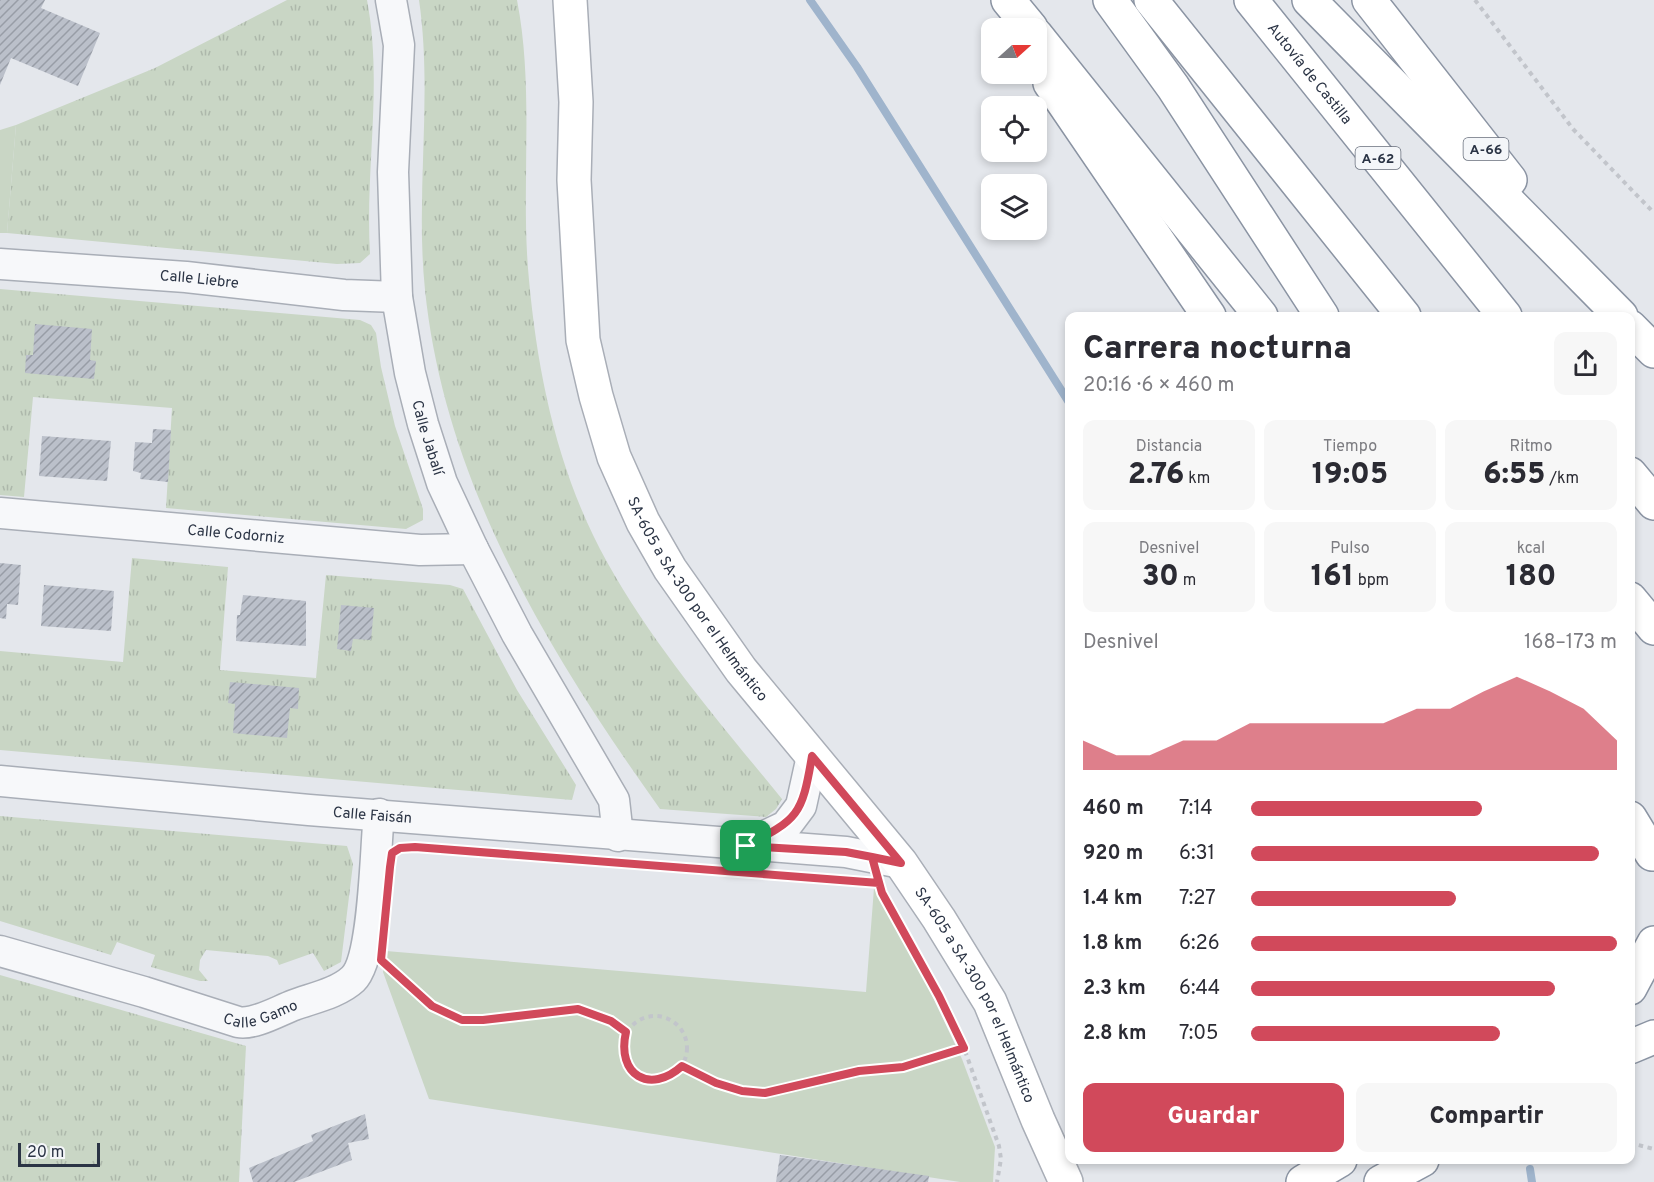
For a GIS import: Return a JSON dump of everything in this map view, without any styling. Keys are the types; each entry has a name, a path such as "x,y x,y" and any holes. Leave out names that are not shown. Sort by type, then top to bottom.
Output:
{"main road":[{"name":"SA-605 a SA-300 por el Helmántico","path":"570,0 576,102 574,180 583,340 596,396 615,457 643,522 670,569 741,670 812,756 887,860 939,918 990,1002 1066,1182"},
{"path":"999,0 1010,18"},
{"path":"1008,0 1023,18"},
{"path":"1110,0 1173,87 1319,312"},
{"path":"1151,0 1401,312"},
{"name":"Autovía de Castilla","path":"1251,0 1501,312"},
{"path":"1309,0 1611,307"},
{"name":"A-66","path":"1369,0 1611,307"},
{"path":"1047,49 1258,312"},
{"path":"1047,78 1206,312"},
{"path":"1635,332 1654,351"},
{"path":"1635,480 1654,503"},
{"path":"1635,825 1653,852"},
{"path":"1635,979 1654,943"},
{"path":"1635,1045 1654,1037"},
{"name":"SA-605 a SA-300 por el Helmántico","path":"1038,1120 1047,1182"},
{"path":"1303,1182 1333,1164"},
{"path":"1382,1182 1415,1164"}],"street":[{"name":"Calle Jabalí","path":"391,0 399,45 393,172 397,297 410,373 423,424 442,483 473,549 518,634 614,800 618,836"},
{"name":"Calle Liebre","path":"0,264 186,277 344,295 397,297"},
{"name":"Calle Codorniz","path":"0,513 420,550 473,549"},
{"path":"746,846 786,826 801,806 812,756"},
{"name":"Calle Faisán","path":"0,781 618,836 846,852 887,860"},
{"name":"Calle Gamo","path":"0,951 144,992 238,1022 254,1020 342,987 360,972 365,958 371,917 378,814"}],"path":[{"path":"1475,0 1573,129 1654,213"},
{"path":"887,860 882,893 939,996 964,1048 999,1146 1001,1159 997,1182"},
{"path":"390,967 432,1006 462,1020 483,1020 578,1009 611,1021 626,1032"},
{"path":"655,1015 671,1020 683,1032 687,1049 682,1066 670,1077 654,1081 638,1076 626,1065 622,1048 626,1032 638,1020 655,1015"},
{"path":"682,1066 716,1083 742,1091 765,1093 859,1071 903,1067 964,1048"},
{"path":"1635,1144 1654,1149"}],"green space":[{"path":"287,0 367,0 374,63 370,254 360,263 337,264 7,233 16,125 155,68"},
{"path":"419,0 517,0 525,70 529,280 538,353 553,425 590,529 626,594 689,684 782,799 776,809 766,817 660,809 579,689 542,627 508,564 479,498 455,431 436,362 425,290 422,254 424,72"},
{"path":"16,125 7,233 0,233 0,130"},
{"path":"0,289 360,320 371,325 376,333 381,367 395,426 423,509 423,520 406,529 166,508 172,408 33,397 24,497 0,495"},
{"path":"132,558 228,567 220,670 316,678 326,575 450,585 463,589 517,690 576,785 572,800 0,750 0,651 123,662"},
{"path":"0,816 347,846 353,864 341,962 324,971 313,953 279,965 277,960 268,956 206,950 200,960 199,970 208,981 200,981 151,967 155,955 117,942 111,955 0,921"},
{"path":"874,888 927,985 962,1059 995,1147 993,1182 960,1182 429,1099 383,972 386,951 866,992"},
{"path":"0,975 246,1046 239,1182 0,1182"}],"building":[{"path":"0,0 45,0 41,8 100,33 78,86 11,58 0,85"},
{"path":"35,324 92,329 90,360 96,361 94,379 25,373 26,355 33,355"},
{"path":"153,429 171,430 168,482 140,479 141,473 133,471 135,442 152,443"},
{"path":"42,436 111,441 107,481 39,476"},
{"path":"0,563 21,565 18,605 7,604 6,619 0,618"},
{"path":"44,585 114,591 111,631 41,626"},
{"path":"243,595 306,601 306,646 236,641 237,615 240,615"},
{"path":"341,605 374,608 371,640 353,639 351,651 337,649"},
{"path":"230,682 299,688 298,709 290,708 287,738 233,733 235,704 228,703"},
{"path":"365,1114 369,1139 348,1143 352,1160 294,1182 253,1182 249,1168 313,1141 311,1135"},
{"path":"780,1155 929,1176 928,1182 776,1182"}],"waterway":[{"path":"810,0 857,67 1065,396"},
{"path":"1530,1169 1532,1182"}],"route":[{"path":"746,846 786,826 801,806 812,756 901,863 872,857 882,893 939,996 964,1048 903,1067 859,1071 765,1093 742,1091 716,1083 682,1066 670,1077 654,1081 638,1076 626,1065 622,1048 626,1032 611,1021 578,1009 483,1020 462,1020 432,1006 381,960 392,853 400,848 415,847 879,883 872,857 846,852 746,846"}]}
